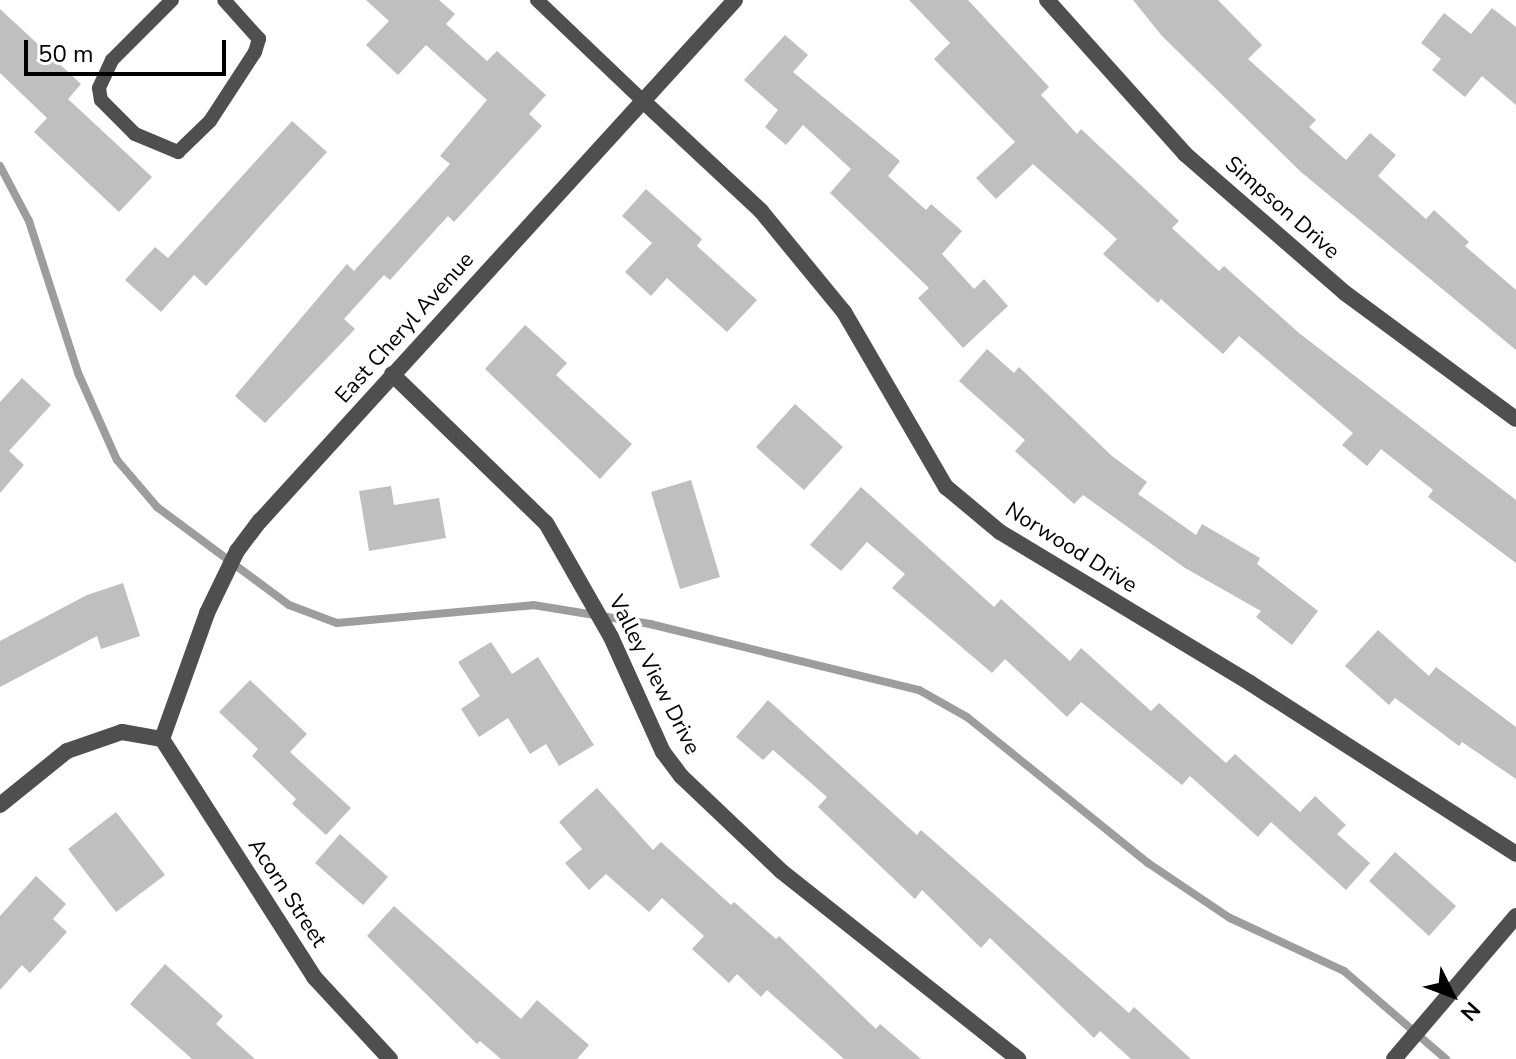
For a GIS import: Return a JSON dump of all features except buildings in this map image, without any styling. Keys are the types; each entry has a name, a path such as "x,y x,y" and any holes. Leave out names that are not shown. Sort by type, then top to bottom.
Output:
{"street":[{"name":"East Cheryl Avenue","path":"162,739 219,588 237,551 392,374 735,0"},
{"name":"Simpson Drive","path":"1047,0 1185,154 1345,293 1516,419"},
{"name":"Norwood Drive","path":"642,100 761,211 844,312 946,487 1000,532 1250,683 1516,854"},
{"name":"Valley View Drive","path":"392,374 546,523 611,637 663,752 681,776 781,871 1018,1059"},
{"path":"0,805 67,751 122,732 162,739"},
{"name":"Acorn Street","path":"162,739 314,977 390,1059"},
{"path":"1395,1058 1516,916"}],"lane":[{"path":"172,0 112,60 99,88 101,100 135,134 178,152 210,121 255,52 259,39 224,0"},
{"path":"537,0 642,100"}],"waterway":[{"path":"0,166 29,221 78,373 117,460 157,507 289,605 337,623 533,605 650,624 919,690 967,717 1148,863 1230,918 1344,971 1446,1059"}]}
